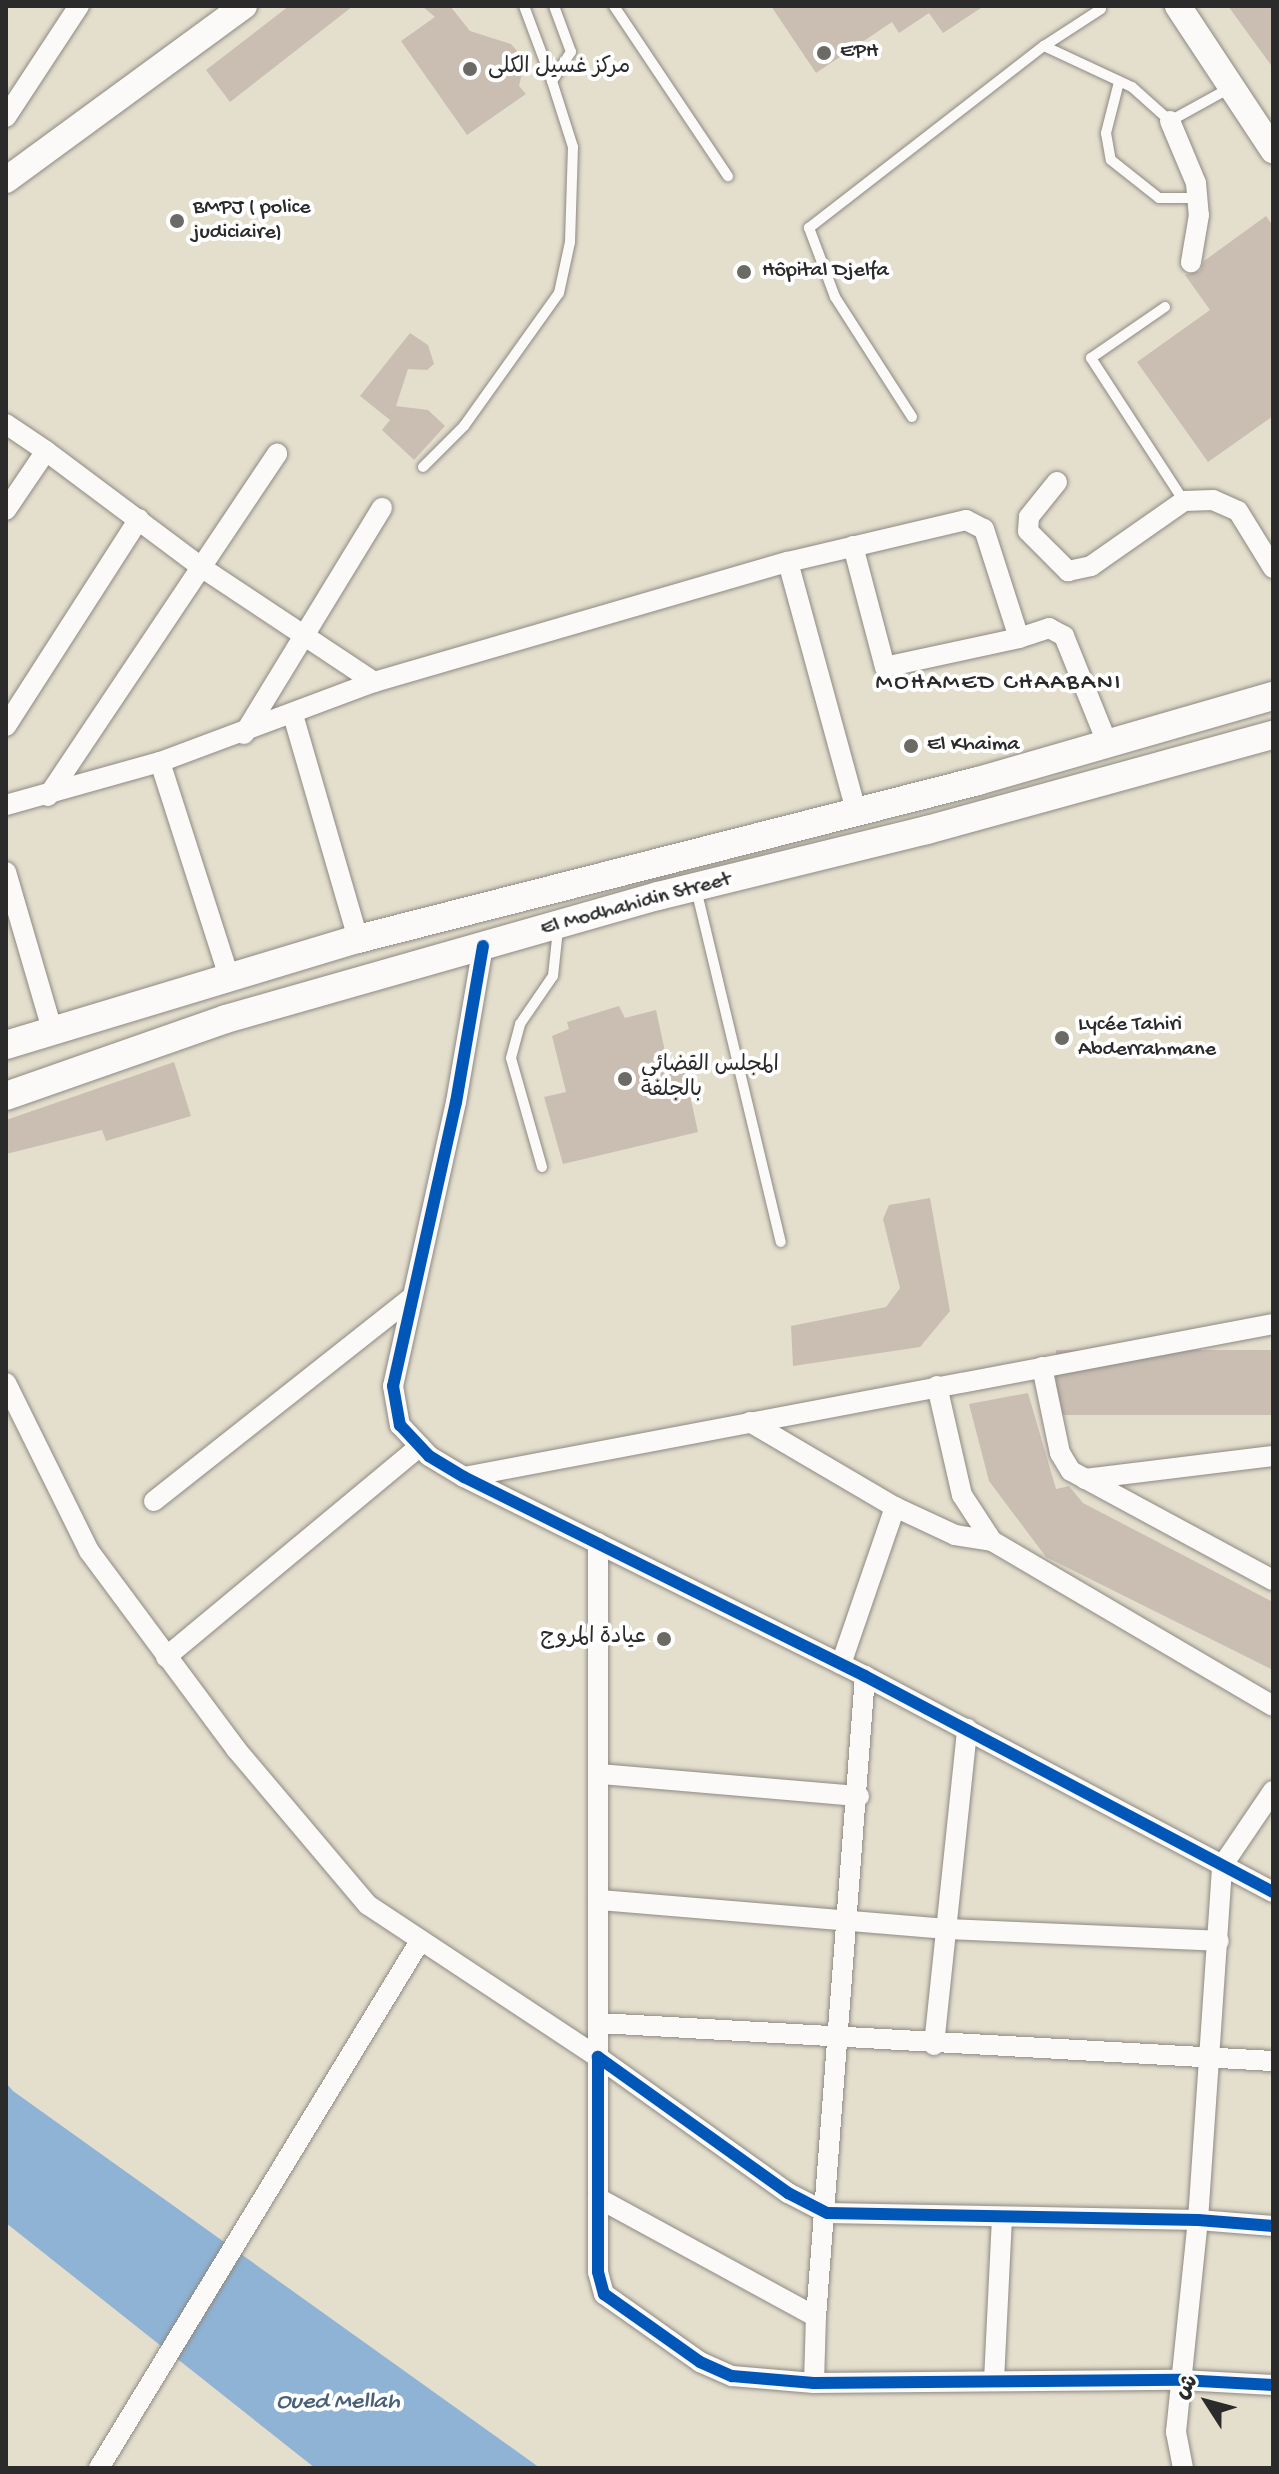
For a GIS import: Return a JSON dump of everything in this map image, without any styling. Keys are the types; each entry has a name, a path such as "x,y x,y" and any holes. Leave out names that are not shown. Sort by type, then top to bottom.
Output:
{"main road":[{"name":"El Modhahidin Street","path":"6,1045 358,939 1108,745 1273,696"},
{"name":"El Modhahidin Street","path":"6,1096 226,1019 696,887 942,826 1273,735"}],"street":[{"path":"6,117 79,6"},
{"path":"6,180 244,6"},
{"path":"1178,6 1273,150"},
{"path":"1170,121 1197,198 1191,262"},
{"path":"6,424 201,567 374,682"},
{"path":"6,510 46,451"},
{"path":"48,796 277,454"},
{"path":"1057,482 1027,524 1028,531 1068,571 1091,566 1184,501 1213,500 1238,511 1273,568"},
{"path":"244,734 382,508"},
{"path":"6,726 139,519"},
{"path":"6,805 48,796 244,734 374,682 788,562 966,520 978,523 1019,638"},
{"path":"853,546 885,667 1019,638 1049,628 1064,636 1108,745"},
{"path":"788,562 856,811"},
{"path":"293,715 358,939"},
{"path":"160,762 230,980"},
{"path":"6,872 53,1033"},
{"path":"483,946 456,1102 393,1386 400,1425 420,1446 464,1477 865,1676 1273,1892"},
{"path":"154,1501 410,1299"},
{"path":"464,1477 1273,1324"},
{"path":"1042,1367 1063,1461 1085,1479 1273,1580"},
{"path":"6,1383 89,1551 166,1657 368,1905 598,2057 788,2193 827,2213 1198,2220 1273,2226"},
{"path":"937,1386 962,1495 992,1541"},
{"path":"750,1422 895,1507 955,1535 992,1541 1273,1706"},
{"path":"166,1657 420,1446"},
{"path":"1085,1479 1273,1456"},
{"path":"841,1664 895,1507"},
{"path":"598,1543 601,1900 598,2272 613,2305 700,2362 732,2376 814,2383 1181,2380 1273,2385"},
{"path":"814,2383 816,2317 850,1920 865,1676"},
{"path":"934,2045 967,1729"},
{"path":"600,1774 859,1796"},
{"path":"1183,2468 1176,2432 1198,2220 1222,1866 1273,1791"},
{"path":"601,1900 946,1929 1219,1941"},
{"path":"99,2468 269,2194 420,1941"},
{"path":"599,2023 839,2040 1273,2061"},
{"path":"598,2198 816,2317"},
{"path":"994,2381 1002,2218"}],"lane":[{"path":"423,467 464,426 559,293 570,242 573,147 524,6"},
{"path":"552,81 571,52 554,6"},
{"path":"614,6 728,176"},
{"path":"912,417 835,297 809,228 1044,46 1101,9"},
{"path":"1044,46 1119,82 1170,121 1232,87"},
{"path":"1119,82 1106,133 1111,160 1159,198 1197,198"},
{"path":"1165,307 1091,358 1184,501"},
{"path":"696,887 781,1242"},
{"path":"542,1167 511,1058 520,1024 553,976 558,927"}],"water":[{"name":"Oued Mellah","path":"6,2083 540,2468 315,2468 6,2223"}],"building":[{"path":"289,6 353,6 230,102 206,70"},
{"name":"مركز غسيل الكلى","path":"422,6 450,6 470,31 511,44 525,60 519,86 526,94 467,135 401,41 435,17"},
{"name":"EPH","path":"771,6 984,6 943,33 929,13 899,33 892,22 816,73"},
{"path":"1228,6 1273,6 1273,68"},
{"path":"1266,216 1273,226 1273,416 1208,462 1137,362 1210,310 1185,275 1200,271 1204,261"},
{"path":"410,333 428,345 434,364 427,370 408,369 396,406 428,410 445,426 414,460 382,430 390,420 360,396"},
{"name":"المجلس القضائي بالجلفة","path":"619,1006 625,1018 656,1010 668,1065 682,1059 698,1132 563,1164 544,1097 566,1092 552,1036 569,1029 567,1022"},
{"path":"174,1062 191,1116 106,1141 102,1130 6,1154 6,1120"},
{"path":"930,1198 950,1311 920,1347 793,1366 791,1326 886,1307 900,1288 883,1219 889,1205"},
{"path":"1056,1350 1273,1350 1273,1415 1056,1415"},
{"path":"1028,1393 1056,1489 1069,1486 1083,1503 1273,1602 1273,1670 1046,1557 989,1481 969,1404"}],"cycle path":[{"path":"483,946 456,1102 393,1386 400,1425 429,1456 464,1477 865,1676 1273,1892"},
{"path":"1273,2226 1198,2220 827,2213 788,2193 598,2057 598,2272 604,2294 700,2362 732,2376 814,2383 1181,2380 1273,2385"}],"place":[{"name":"EPH","path":"824,53"},
{"name":"مركز غسيل الكلى","path":"470,69"},
{"name":"BMPJ ( police judiciaire)","path":"177,221"},
{"name":"Hôpital Djelfa","path":"744,272"},
{"name":"El Khaima","path":"911,746"},
{"name":"Lycée Tahiri Abderrahmane","path":"1062,1038"},
{"name":"المجلس القضائي بالجلفة","path":"625,1079"},
{"name":"عيادة المروج","path":"664,1639"}],"district":[{"name":"MOHAMED CHAABANI","path":"999,684"}]}
